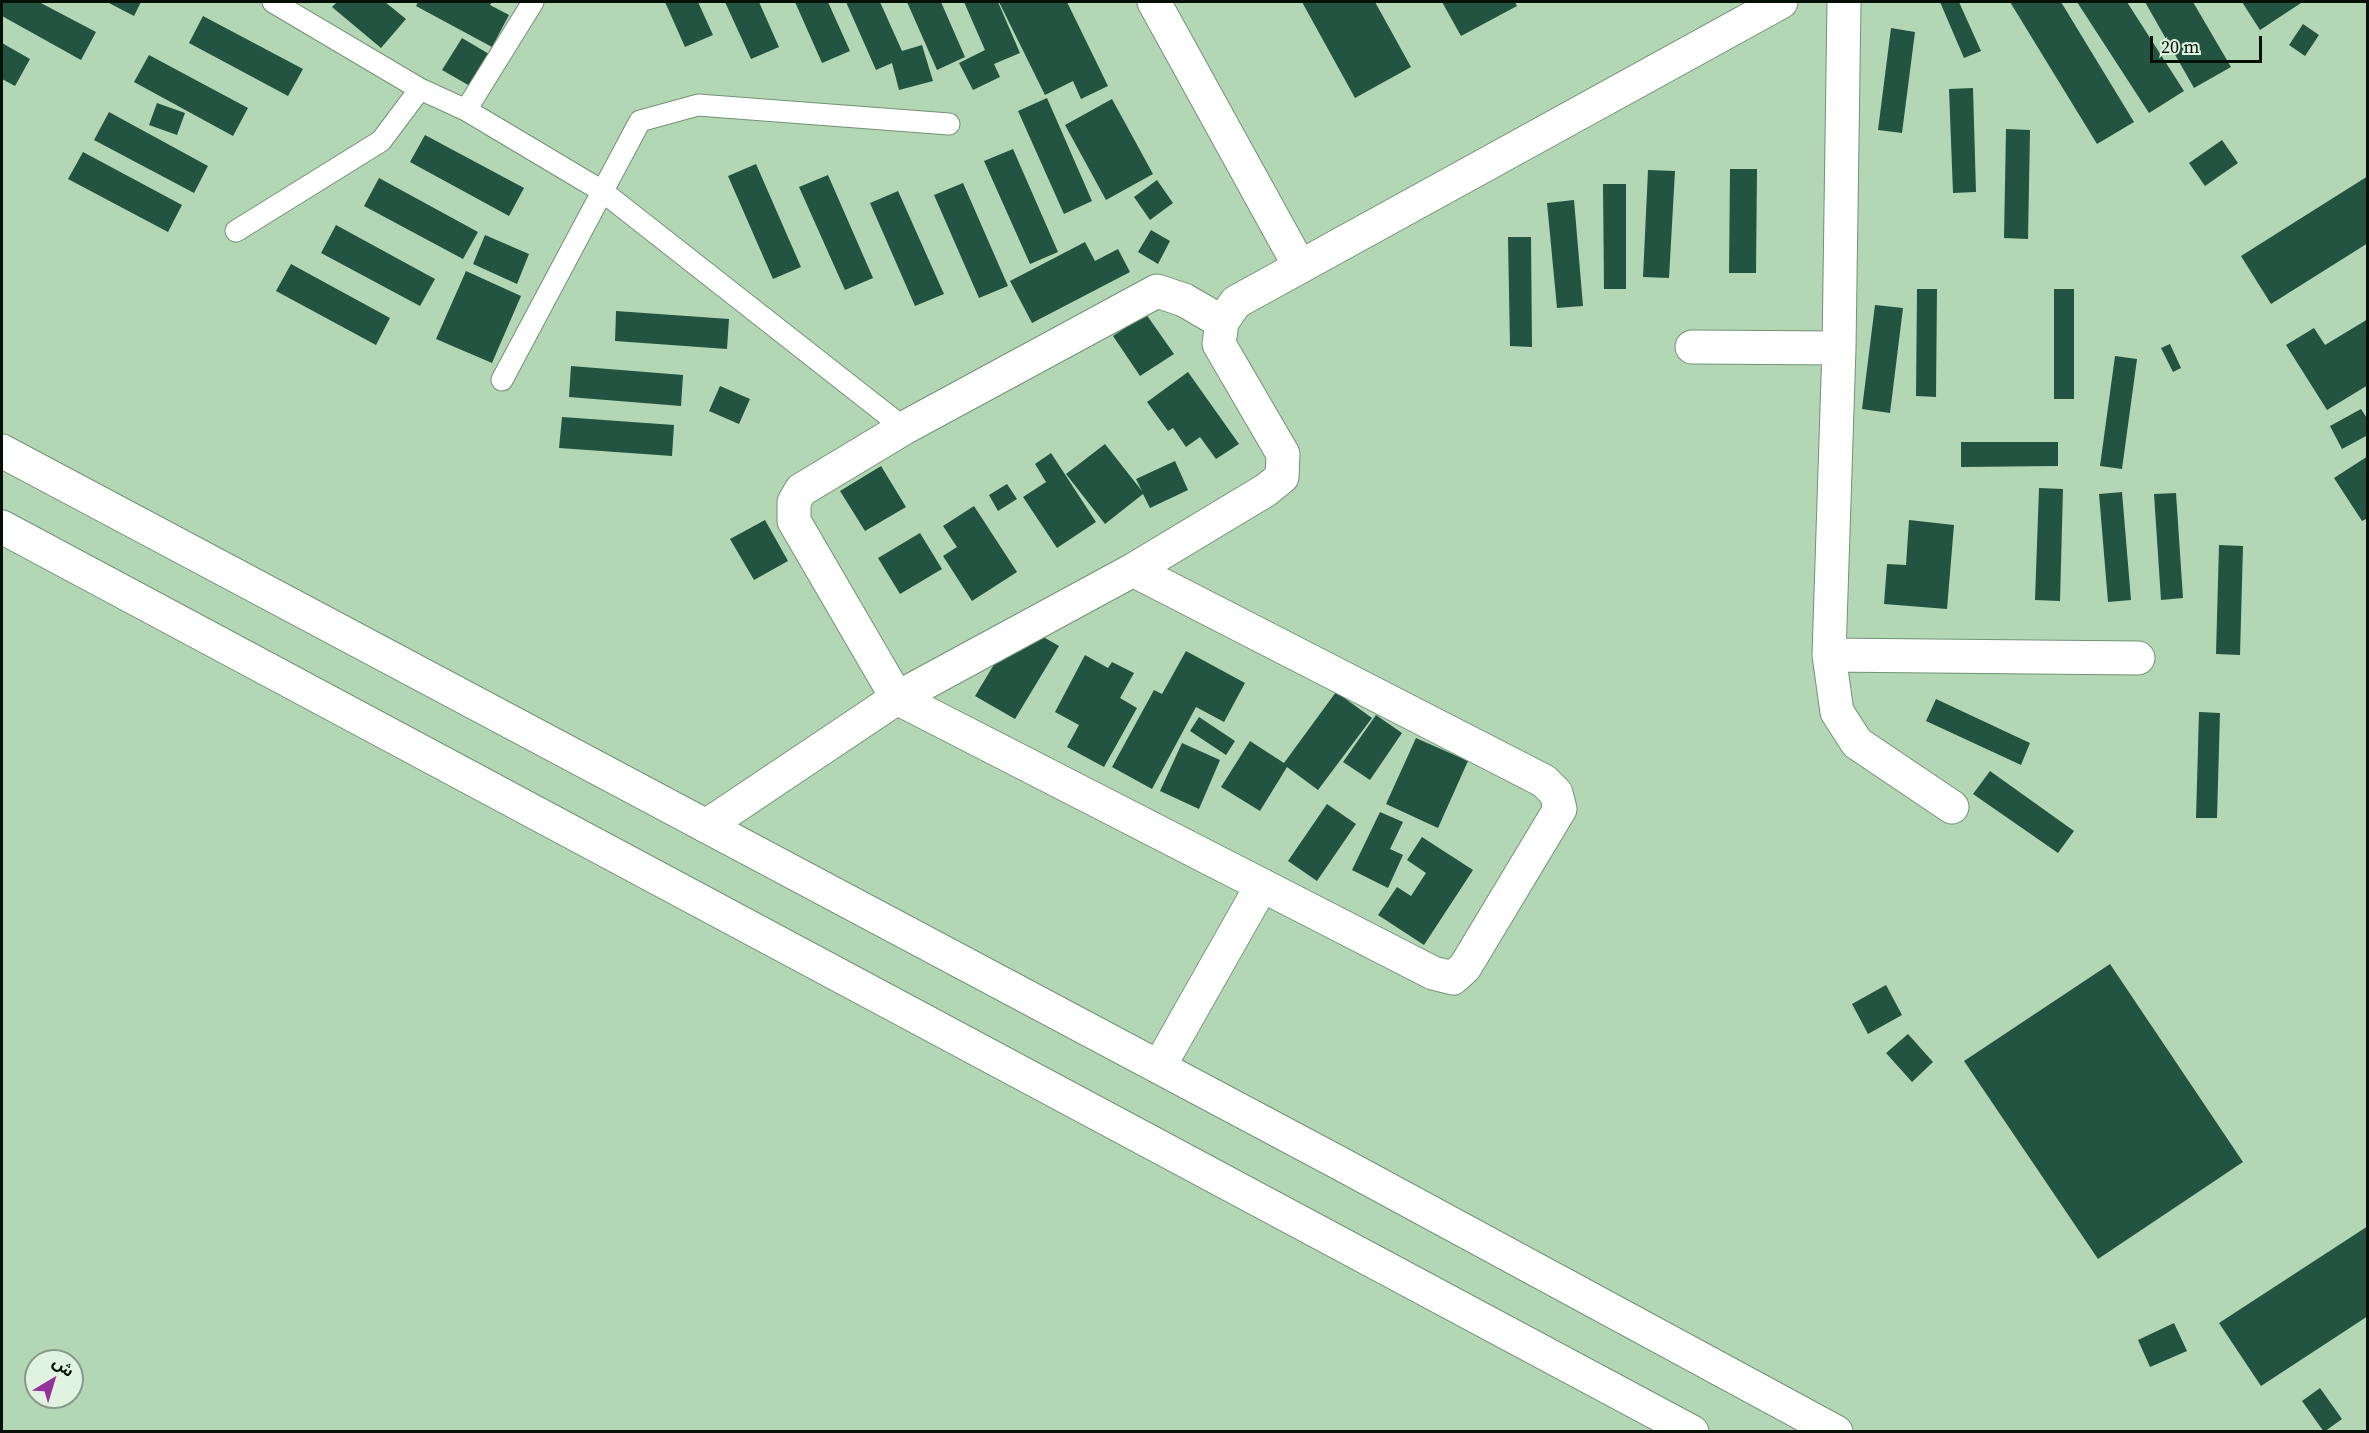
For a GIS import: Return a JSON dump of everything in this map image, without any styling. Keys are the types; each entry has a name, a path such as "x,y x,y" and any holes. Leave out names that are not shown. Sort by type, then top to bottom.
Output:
{"street":[{"path":"1154,2 1300,267"},
{"path":"706,826 897,698 1133,570 1266,490 1282,477 1283,454 1219,344 1222,322 1236,302 1781,2"},
{"path":"1844,2 1839,348 1829,655 1837,712 1857,743 1952,807"},
{"path":"1133,570 1544,781 1556,793 1560,810 1466,967 1453,978 1433,972 897,698 794,521 794,502 801,490 904,428 1157,291 1184,300 1222,322"},
{"path":"1692,347 1839,348"},
{"path":"2,451 1159,1067 1836,1431"},
{"path":"2,527 1692,1431"},
{"path":"1829,655 2138,658"},
{"path":"1159,1067 1262,885"}],"lane":[{"path":"273,2 420,89 466,110 602,191 904,428"},
{"path":"466,110 533,2"},
{"path":"236,231 381,141 420,89"},
{"path":"502,380 640,121 698,105 949,123"}],"building":[{"path":"2,2 39,2 96,32 81,60 2,16"},
{"path":"107,2 141,2 134,16"},
{"path":"337,2 385,2 406,19 381,48 332,7"},
{"path":"418,2 492,2 490,5 509,15 492,47 416,6"},
{"path":"665,2 698,2 713,35 685,47"},
{"path":"725,2 759,2 779,47 751,59"},
{"path":"795,2 828,2 850,51 822,63"},
{"path":"846,2 880,2 902,51 922,45 933,81 899,90 892,63 876,70"},
{"path":"907,2 941,2 965,57 937,70"},
{"path":"964,2 998,2 1020,53 994,64 1000,77 973,90 959,63 985,50"},
{"path":"999,2 1067,2 1108,86 1081,99 1073,81 1045,95"},
{"path":"1302,2 1375,2 1411,67 1355,98"},
{"path":"1442,2 1515,2 1517,6 1461,36"},
{"path":"1940,2 1959,2 1981,51 1964,58"},
{"path":"2010,2 2061,2 2134,122 2097,144"},
{"path":"2077,2 2127,2 2184,91 2149,113"},
{"path":"2145,2 2193,2 2231,67 2194,88"},
{"path":"2242,2 2300,2 2301,3 2260,30"},
{"path":"203,16 303,69 288,96 189,43"},
{"path":"2303,24 2319,35 2305,56 2289,45"},
{"path":"1891,28 1915,32 1902,133 1878,130"},
{"path":"462,38 489,54 470,86 442,70"},
{"path":"2,43 30,59 15,86 2,79"},
{"path":"149,55 248,108 233,136 134,82"},
{"path":"1973,88 1976,192 1953,193 1949,89"},
{"path":"1047,98 1092,201 1064,214 1018,111"},
{"path":"1112,99 1153,174 1106,200 1065,125"},
{"path":"157,103 185,113 177,135 149,125"},
{"path":"109,112 208,166 194,193 94,140"},
{"path":"2006,129 2030,130 2028,239 2004,238"},
{"path":"425,135 524,188 509,216 410,162"},
{"path":"2222,140 2238,163 2205,186 2189,163"},
{"path":"1013,149 1058,252 1030,264 984,161"},
{"path":"83,152 182,205 168,232 68,179"},
{"path":"756,164 801,267 773,279 728,176"},
{"path":"1730,169 1757,169 1756,273 1729,273"},
{"path":"1648,170 1675,171 1669,278 1643,277"},
{"path":"828,175 873,278 845,290 799,187"},
{"path":"2368,176 2368,243 2271,304 2241,256"},
{"path":"379,178 478,232 463,259 364,206"},
{"path":"1157,180 1173,203 1150,220 1134,197"},
{"path":"963,183 1008,286 979,298 934,195"},
{"path":"1603,184 1626,184 1626,289 1604,289"},
{"path":"898,191 944,294 915,306 870,203"},
{"path":"1574,200 1583,306 1557,308 1547,203"},
{"path":"336,225 435,279 420,306 321,253"},
{"path":"1151,230 1170,241 1158,264 1138,252"},
{"path":"485,235 529,254 517,284 473,264"},
{"path":"1508,237 1531,237 1532,347 1510,346"},
{"path":"1085,242 1095,261 1118,249 1130,272 1032,323 1010,281"},
{"path":"291,264 390,318 376,345 276,291"},
{"path":"466,271 521,296 492,363 436,339"},
{"path":"1917,289 1937,289 1936,397 1916,396"},
{"path":"2054,289 2074,289 2074,399 2054,399"},
{"path":"1875,305 1903,308 1890,413 1862,409"},
{"path":"616,311 729,319 727,349 615,341"},
{"path":"1146,314 1174,354 1140,376 1113,336"},
{"path":"2368,319 2368,385 2327,410 2286,345 2314,328 2325,345"},
{"path":"2170,344 2181,368 2173,372 2161,348"},
{"path":"2115,356 2137,359 2122,469 2100,466"},
{"path":"571,366 683,375 681,406 569,397"},
{"path":"1188,372 1239,444 1216,459 1200,437 1186,447 1173,428 1168,431 1147,402"},
{"path":"720,386 750,399 739,424 709,411"},
{"path":"2361,409 2368,420 2368,435 2342,449 2330,426"},
{"path":"562,417 674,425 672,456 559,448"},
{"path":"1961,442 2058,442 2058,466 1961,467"},
{"path":"1105,444 1142,491 1136,479 1175,461 1188,490 1150,508 1143,494 1105,524 1066,474"},
{"path":"1051,453 1096,522 1057,548 1023,497 1046,482 1035,464"},
{"path":"2368,456 2368,518 2362,521 2334,478"},
{"path":"881,466 906,507 865,531 840,491"},
{"path":"1007,484 1017,499 998,511 989,495"},
{"path":"2039,488 2063,489 2060,601 2035,600"},
{"path":"2122,492 2131,600 2108,602 2099,494"},
{"path":"2176,493 2183,598 2161,600 2154,494"},
{"path":"974,506 1017,572 972,601 943,556 957,547 943,526"},
{"path":"765,520 788,561 754,580 730,539"},
{"path":"1909,520 1954,525 1947,609 1884,604 1887,564 1906,565"},
{"path":"920,533 942,569 900,594 878,558"},
{"path":"2219,545 2243,546 2240,655 2216,654"},
{"path":"1019,623 1059,646 1015,719 975,696"},
{"path":"1186,651 1245,683 1224,722 1196,707 1152,789 1112,767 1154,690 1162,694"},
{"path":"1085,655 1108,668 1112,662 1134,673 1120,698 1137,708 1104,767 1067,747 1079,725 1055,712"},
{"path":"1336,692 1372,718 1318,790 1287,767 1260,811 1221,787 1250,741 1284,763"},
{"path":"1936,699 2030,743 2021,765 1926,721"},
{"path":"2199,712 2220,713 2217,818 2196,818"},
{"path":"1376,715 1402,733 1370,780 1343,762"},
{"path":"1199,717 1235,741 1226,755 1190,731"},
{"path":"1416,738 1468,761 1438,828 1386,804"},
{"path":"1182,743 1220,760 1199,809 1160,791"},
{"path":"1990,771 2074,831 2058,853 1973,794"},
{"path":"1327,804 1356,824 1317,881 1288,861"},
{"path":"1380,812 1403,822 1390,849 1403,855 1388,888 1352,870"},
{"path":"1422,837 1473,870 1424,945 1378,915 1397,887 1411,896 1426,873 1407,860"},
{"path":"2110,964 2243,1162 2098,1259 1964,1061"},
{"path":"1886,985 1902,1015 1868,1034 1852,1004"},
{"path":"1908,1034 1933,1062 1912,1082 1886,1053"},
{"path":"2368,1226 2368,1316 2261,1386 2219,1323"},
{"path":"2174,1323 2187,1351 2150,1367 2138,1340"},
{"path":"2320,1388 2342,1419 2324,1432 2302,1401"}]}
